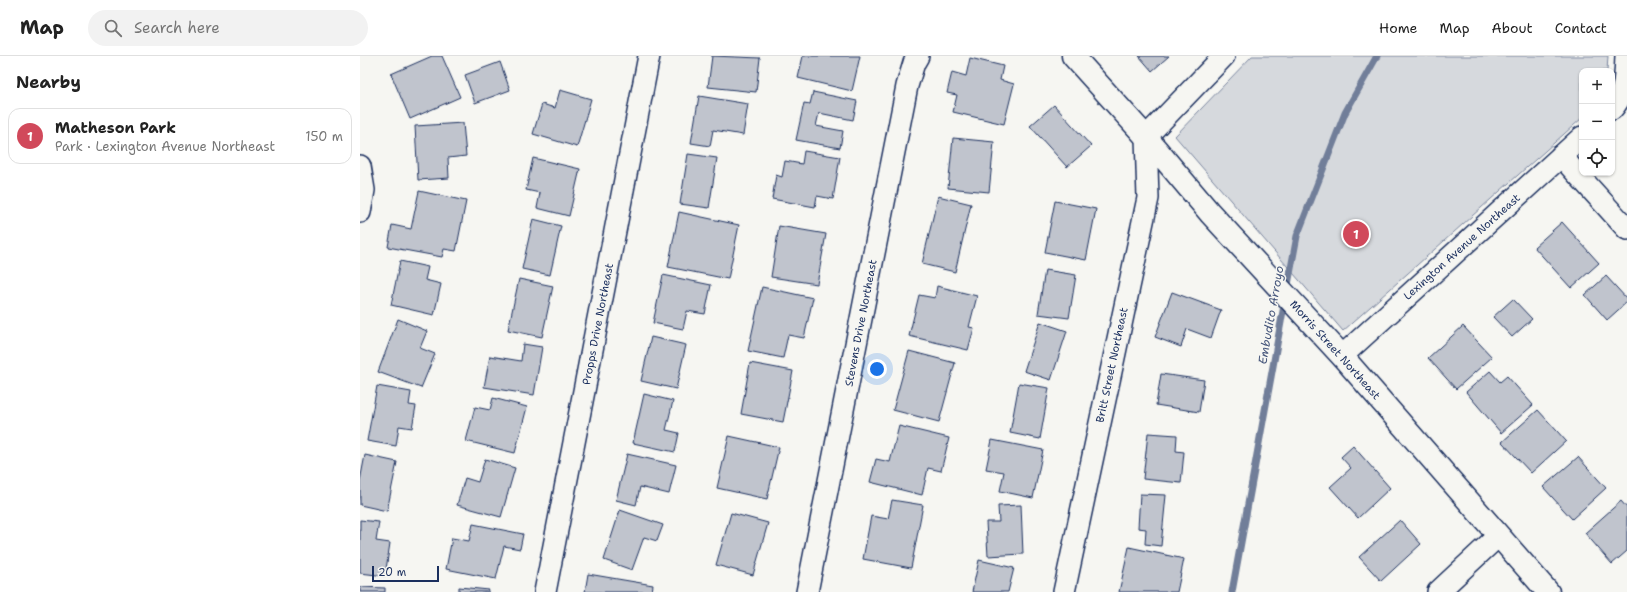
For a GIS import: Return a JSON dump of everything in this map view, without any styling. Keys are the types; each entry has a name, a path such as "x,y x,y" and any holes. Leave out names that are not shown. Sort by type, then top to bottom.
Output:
{"street":[{"name":"Propps Drive Northeast","path":"545,592 649,56"},
{"name":"Stevens Drive Northeast","path":"807,592 907,86 914,63 918,56"},
{"name":"Morris Street Northeast","path":"1073,56 1146,137 1210,213 1342,356 1548,592"},
{"path":"1146,137 1224,56"},
{"path":"1615,105 1624,86 1626,56"},
{"name":"Britt Street Northeast","path":"1064,592 1148,198 1146,137"},
{"name":"Lexington Avenue Northeast","path":"1342,356 1579,140"},
{"path":"1561,156 1627,229"},
{"path":"360,166 364,190 360,212"},
{"path":"1438,592 1498,536"}],"shaded area":[{"path":"1252,56 1608,56 1607,68 1579,68 1579,121 1343,331 1175,136"}],"building":[{"path":"432,56 442,56 460,97 410,119 391,74"},
{"path":"712,56 760,58 756,92 708,87"},
{"path":"803,56 860,56 852,91 798,78"},
{"path":"1139,56 1169,56 1152,71"},
{"path":"970,58 1003,66 1000,80 1014,84 1004,124 953,112 957,95 947,93 952,72 966,76"},
{"path":"500,62 510,90 475,103 465,75"},
{"path":"560,90 591,99 577,147 533,134 542,104 555,108"},
{"path":"813,92 857,101 853,120 819,113 816,126 843,131 840,148 796,140 804,103 810,104"},
{"path":"699,96 748,104 743,135 713,130 710,146 691,143"},
{"path":"1054,105 1091,146 1067,167 1030,126"},
{"path":"463,123 466,156 448,158 449,178 418,180 415,126"},
{"path":"953,138 994,142 989,192 948,188"},
{"path":"804,151 840,157 833,199 817,196 815,207 772,199 776,175 782,177 785,161 802,164"},
{"path":"688,154 717,158 709,208 680,204"},
{"path":"533,158 580,169 569,216 537,208 540,193 526,190"},
{"path":"419,191 466,201 456,251 444,249 442,257 388,247 392,225 411,229"},
{"path":"938,196 971,204 955,272 922,264"},
{"path":"1055,201 1096,209 1086,260 1045,252"},
{"path":"679,212 739,225 728,279 668,267"},
{"path":"533,219 561,226 550,275 522,269"},
{"path":"1562,222 1599,263 1571,288 1534,247"},
{"path":"779,226 826,234 817,284 771,277"},
{"path":"400,261 428,267 425,280 441,284 434,315 391,305"},
{"path":"1045,270 1076,275 1069,318 1038,314"},
{"path":"663,275 711,285 705,314 687,311 683,329 653,323"},
{"path":"1606,276 1627,299 1627,302 1607,320 1585,295"},
{"path":"519,279 553,286 542,337 508,330"},
{"path":"937,286 977,296 969,327 974,328 968,350 909,336 919,295 935,298"},
{"path":"762,287 813,298 804,338 788,335 783,358 748,351"},
{"path":"1172,292 1221,310 1211,338 1187,329 1181,347 1155,337"},
{"path":"1513,299 1532,319 1512,337 1493,317"},
{"path":"398,319 427,331 420,348 435,354 421,388 378,372"},
{"path":"1040,322 1067,331 1051,380 1024,371"},
{"path":"1463,326 1492,357 1456,389 1428,358"},
{"path":"651,337 686,345 676,389 641,381"},
{"path":"523,344 542,347 534,395 484,387 490,356 521,361"},
{"path":"909,351 955,363 939,422 893,410"},
{"path":"750,363 793,371 783,422 741,414"},
{"path":"1490,371 1500,382 1507,376 1533,405 1501,433 1466,392"},
{"path":"1161,374 1204,380 1199,412 1156,405"},
{"path":"1019,383 1049,388 1040,439 1010,433"},
{"path":"377,386 411,392 409,405 416,406 412,428 399,426 396,446 367,441"},
{"path":"644,394 673,401 666,430 679,433 675,452 633,443"},
{"path":"493,398 527,407 515,453 466,441 475,407 490,410"},
{"path":"1538,410 1566,441 1531,473 1502,442"},
{"path":"899,426 949,438 941,471 928,468 922,495 870,482 876,459 890,462"},
{"path":"1148,433 1177,435 1176,451 1184,452 1181,483 1143,479"},
{"path":"729,436 779,447 767,499 717,488"},
{"path":"992,440 1043,450 1033,498 1000,491 1004,472 986,469"},
{"path":"1353,446 1390,488 1358,518 1330,487 1351,468 1341,457"},
{"path":"627,454 676,465 669,494 640,487 636,505 616,500"},
{"path":"365,455 397,462 387,511 360,505 360,481"},
{"path":"1578,457 1606,488 1572,519 1543,487"},
{"path":"485,459 515,468 501,517 457,505 465,478 478,482"},
{"path":"1140,494 1166,495 1161,546 1145,544 1146,529 1138,528"},
{"path":"892,500 923,505 911,568 863,559 871,516 888,519"},
{"path":"1621,501 1627,508 1627,551 1612,564 1585,533"},
{"path":"1021,505 1023,554 988,556 986,522 999,522 998,506"},
{"path":"620,510 663,525 657,541 644,537 632,570 604,560"},
{"path":"731,513 768,523 753,575 716,565"},
{"path":"360,520 379,522 376,541 390,543 385,576 360,573"},
{"path":"1400,520 1421,544 1381,581 1359,557"},
{"path":"473,524 523,534 520,549 504,546 496,579 446,569 452,538 469,541"},
{"path":"1129,547 1184,559 1177,592 1119,592"},
{"path":"979,560 1014,568 1008,592 972,592"},
{"path":"588,574 653,585 652,592 585,592"},
{"path":"360,587 385,588 385,592 360,592"},
{"path":"459,587 489,590 488,592 459,592"}],"waterway":[{"name":"Embudito Arroyo","path":"1287,290 1297,236 1345,113 1377,56"},
{"name":"Embudito Arroyo","path":"1232,592 1285,300"}],"place":[{"name":"Matheson Park","path":"1356,234"}]}
